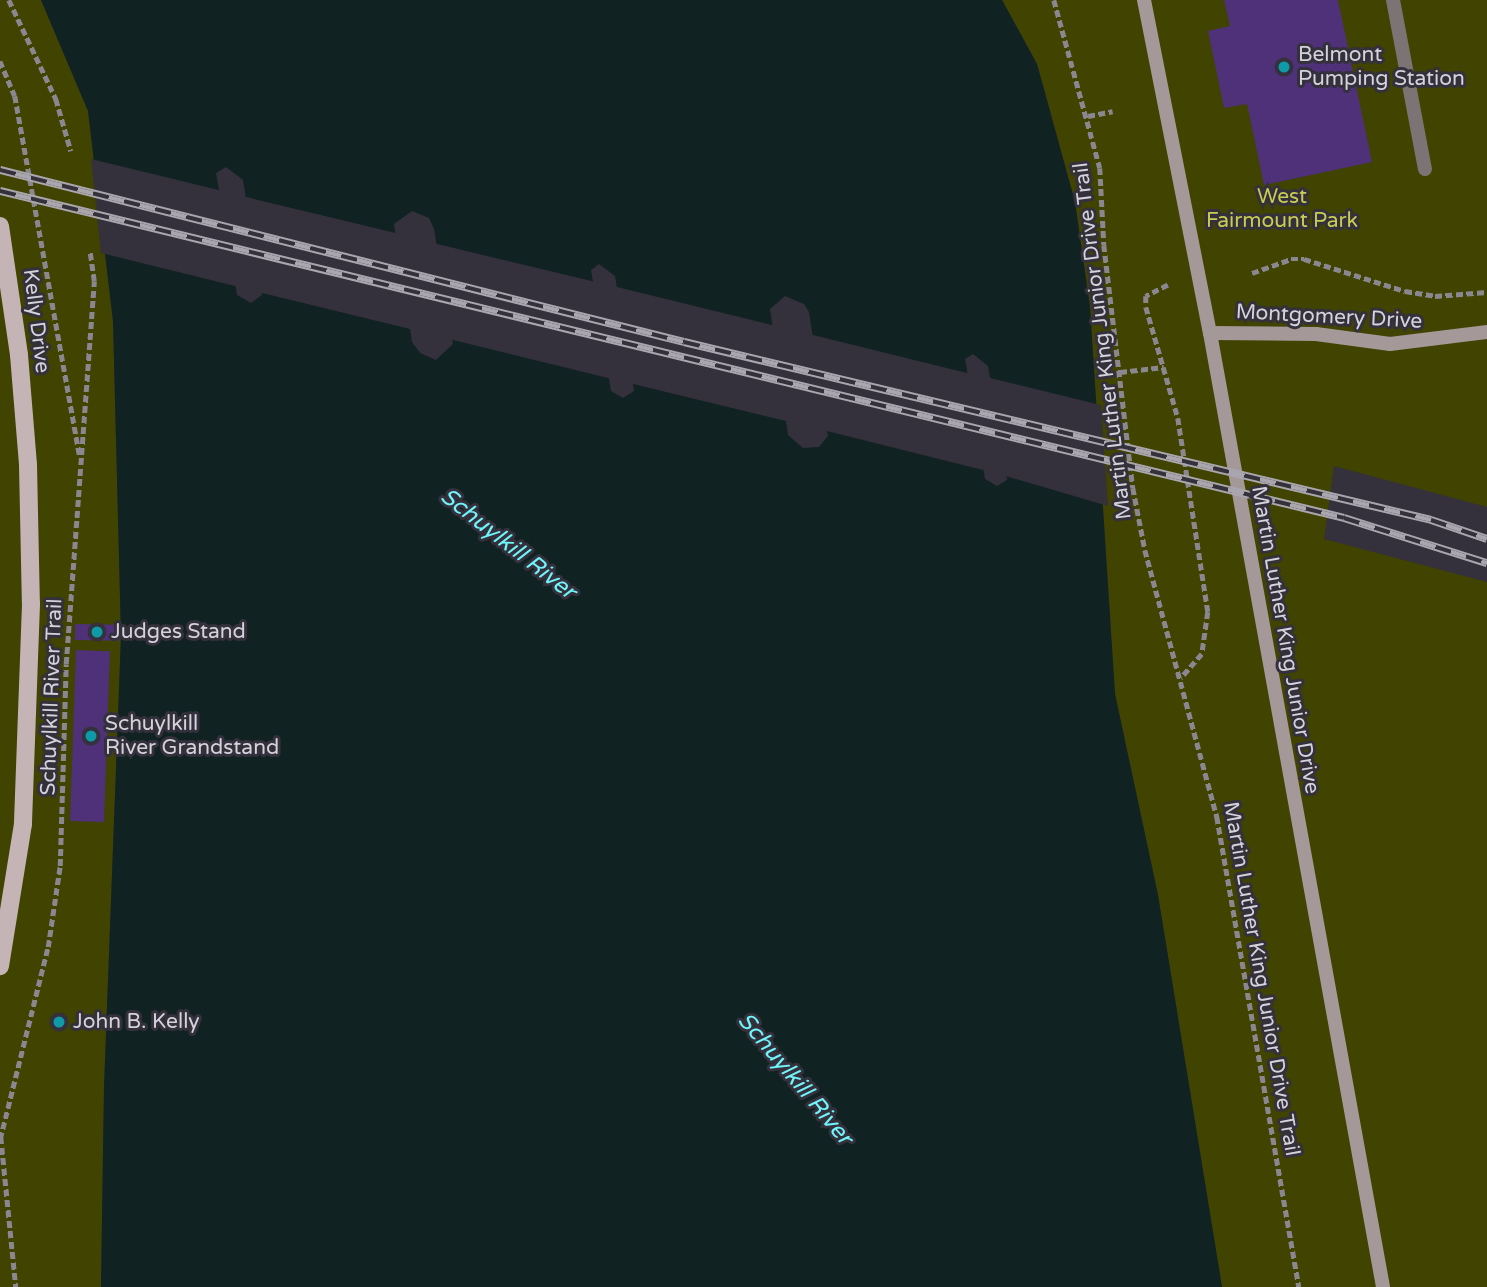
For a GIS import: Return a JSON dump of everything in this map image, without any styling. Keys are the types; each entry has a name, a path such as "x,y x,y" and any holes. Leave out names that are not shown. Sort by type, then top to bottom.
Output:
{"main road":[{"name":"Martin Luther King Junior Drive","path":"1144,0 1210,333 1383,1287"},
{"name":"Kelly Drive","path":"0,226 19,355 28,465 31,580 23,824 0,966"},
{"name":"Montgomery Drive","path":"1210,333 1316,334 1390,344 1431,342 1487,332"}],"lane":[{"path":"1393,0 1425,169"}],"path":[{"path":"9,0 56,99 71,150"},
{"name":"Martin Luther King Junior Drive Trail","path":"1054,0 1088,116 1103,190 1104,245 1145,550 1181,678 1238,926 1299,1287"},
{"path":"0,61 20,124 81,466"},
{"path":"1088,116 1113,111"},
{"name":"Schuylkill River Trail","path":"16,1287 0,1137 48,947 60,866 66,664 94,281 90,251"},
{"path":"1252,273 1290,258 1304,259 1405,291 1435,296 1487,292"},
{"path":"1168,285 1146,296 1178,418 1209,612 1202,654 1181,678"},
{"path":"1120,372 1164,367"}],"green space":[{"path":"0,0 41,0 88,111 113,321 121,636 104,1087 101,1287 0,1287"},
{"name":"West Fairmount Park","path":"1002,0 1487,0 1487,507 1334,466 1324,539 1487,582 1487,1287 1222,1287 1158,895 1115,694 1090,307 1075,202 1037,64"}],"water":[{"name":"Schuylkill River","path":"41,0 1002,0 1037,64 1075,202 1090,307 1115,694 1158,895 1222,1287 101,1287 104,1087 121,636 113,321 88,111","holes":["226,167 243,180 262,295 251,303 237,295 216,173","412,211 429,218 434,229 453,344 436,360 420,353 412,342 394,224","599,264 615,276 634,391 623,398 611,391 591,270","785,296 804,304 809,312 828,436 819,447 803,448 788,435 770,309","973,354 988,366 1007,480 997,486 985,479 965,359"]}],"pier":[{"path":"91,159 223,191 239,287 101,253"},
{"path":"242,196 400,234 414,330 258,292"},
{"path":"433,243 596,282 612,379 449,339"},
{"path":"613,286 776,326 790,422 629,383"},
{"path":"809,334 971,374 987,471 823,430"},
{"path":"986,377 1101,405 1108,506 1002,475"}],"building":[{"name":"Belmont Pumping Station","path":"1224,0 1338,0 1372,162 1264,185 1247,104 1224,108 1208,31 1230,26"},
{"name":"Judges Stand","path":"75,624 120,625 120,641 75,640"},
{"name":"Schuylkill River Grandstand","path":"76,650 110,651 104,822 70,821"}],"railway":[{"path":"0,170 684,342 1431,520 1487,539"},
{"path":"0,191 1344,518 1487,563"}],"place":[{"name":"Belmont Pumping Station","path":"1284,67"},
{"name":"Judges Stand","path":"97,632"},
{"name":"Schuylkill River Grandstand","path":"91,736"},
{"name":"John B. Kelly","path":"59,1022"}]}
